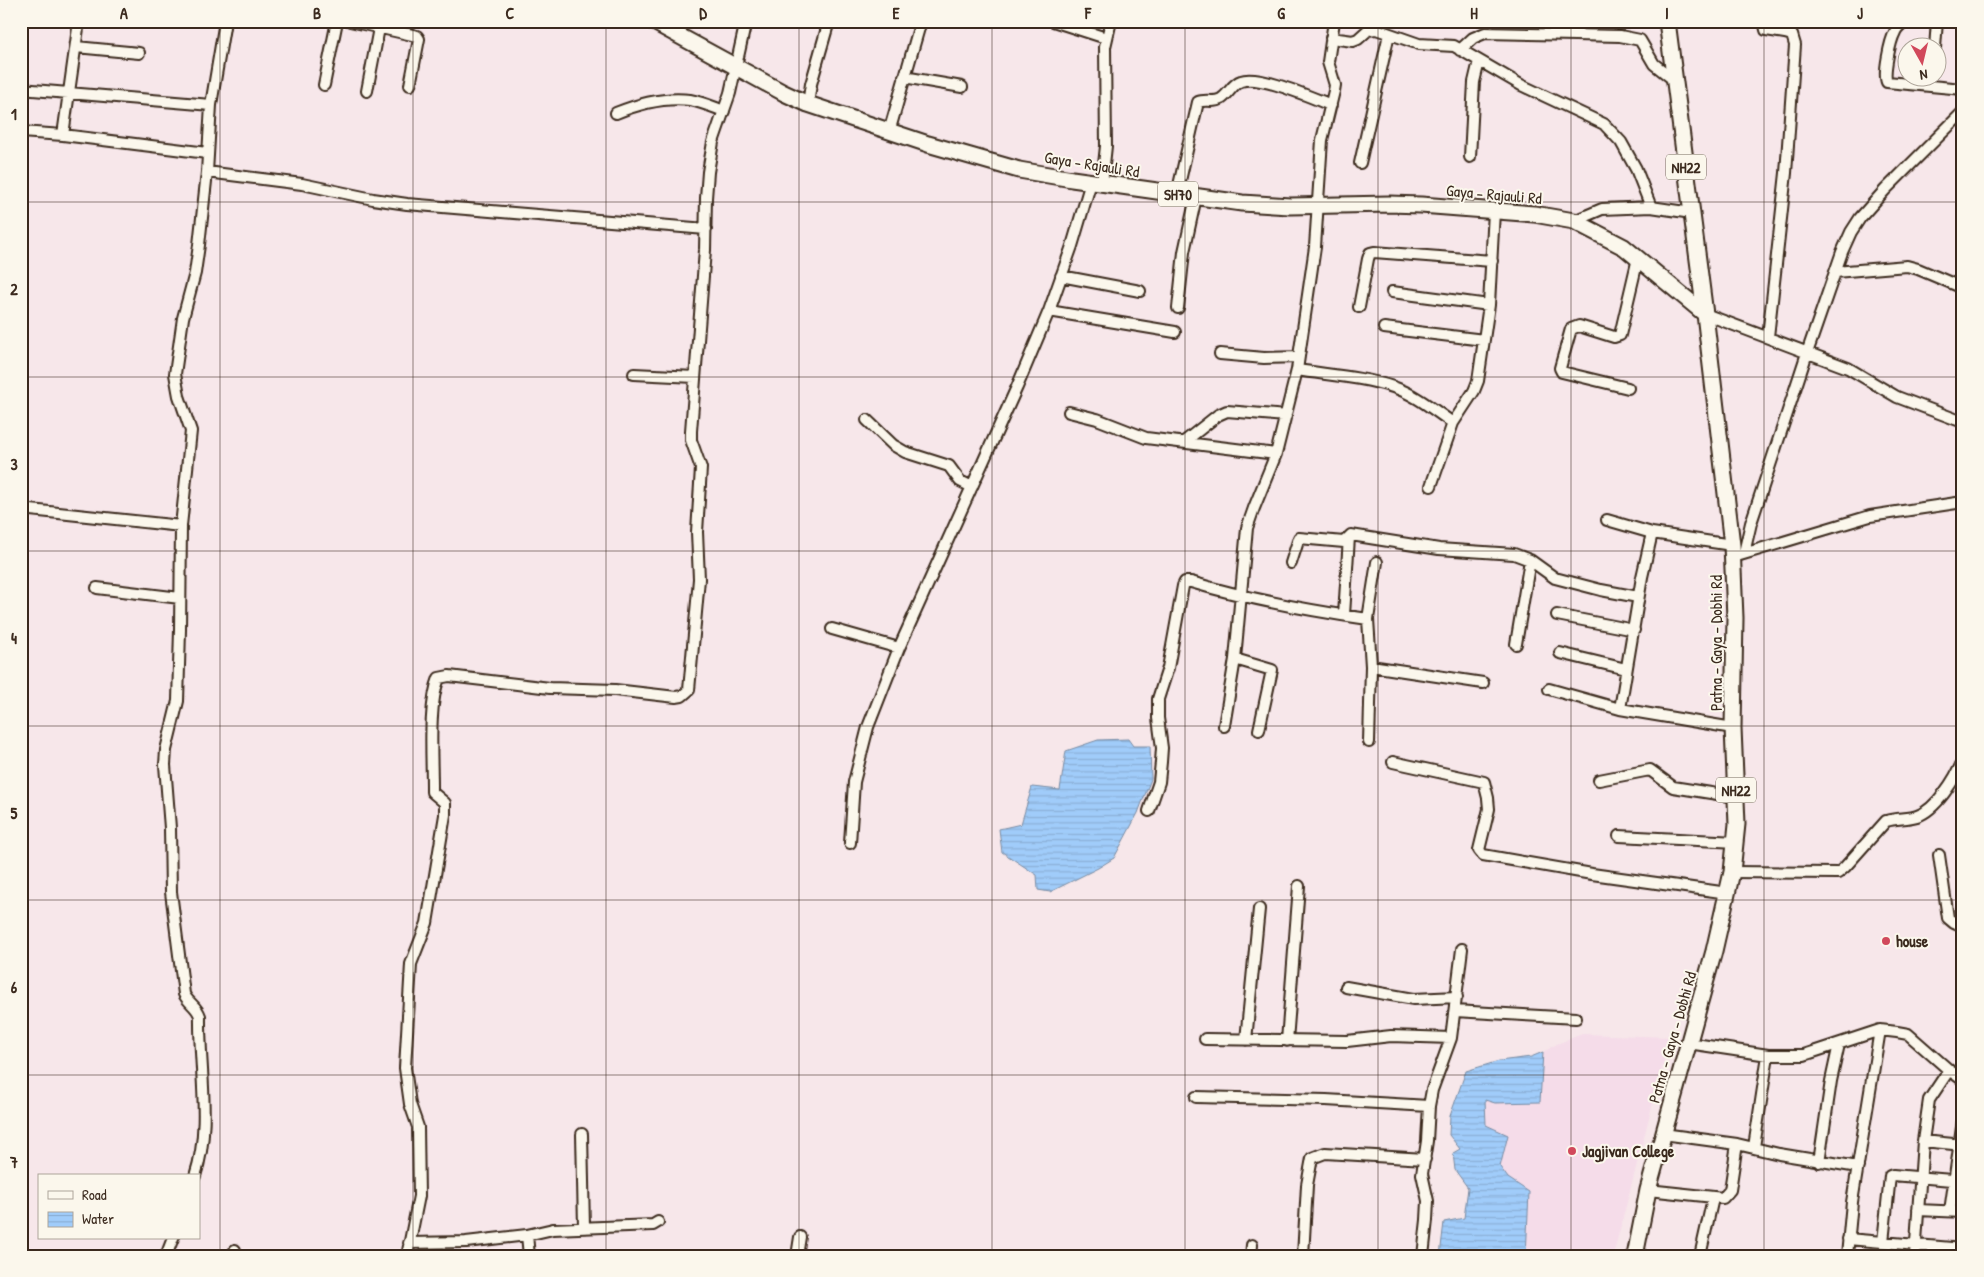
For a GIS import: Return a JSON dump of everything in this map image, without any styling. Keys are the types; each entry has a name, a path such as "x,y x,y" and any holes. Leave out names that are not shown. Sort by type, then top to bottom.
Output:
{"main road":[{"name":"Gaya - Rajauli Rd","path":"652,21 784,93 808,104 889,132 995,164 1096,183 1267,205 1389,204 1534,214 1574,221 1610,238 1638,258 1705,314"},
{"name":"Patna - Gaya - Dobhi Rd","path":"1635,1256 1648,1190 1714,951 1728,893 1737,842 1734,728 1736,552 1667,21"}],"street":[{"path":"63,135 80,21"},
{"path":"195,1174 201,1150 204,1119 200,1016 198,1010 186,1000 184,994 171,892 170,828 165,765 166,750 178,701 181,526 191,431 179,396 175,374 184,318 195,273 207,172 211,105 225,21"},
{"path":"324,85 336,21"},
{"path":"350,21 419,39 410,85"},
{"path":"407,1256 418,1205 419,1158 418,1127 410,1104 406,1068 410,972 411,964 427,923 445,815 445,803 432,792 433,707 436,685 439,678 449,676 550,688 615,690 676,697 687,694 690,686 699,579 697,532 701,468 691,440 691,431 705,250 708,172 713,142 724,111 746,21"},
{"path":"808,104 829,21"},
{"path":"889,132 921,21"},
{"path":"1053,21 1106,38"},
{"path":"850,843 854,782 866,736 899,648 1049,310 1096,183 1106,146 1104,67 1106,38 1111,21"},
{"path":"1224,726 1235,659 1247,528 1276,454 1297,370 1314,247 1322,140 1334,85 1328,62 1334,21"},
{"path":"1764,21 1766,30 1792,36 1795,45 1786,173 1768,337"},
{"path":"1896,84 1888,82 1885,78 1895,31 1906,21"},
{"path":"1936,38 1937,21"},
{"path":"368,91 378,28"},
{"path":"1332,38 1354,41 1372,29 1418,44 1447,44 1520,85 1604,124 1621,142 1636,169 1650,207"},
{"path":"1460,50 1467,41 1485,33 1620,36 1640,40 1654,64 1674,80"},
{"path":"1360,163 1390,34"},
{"path":"76,47 139,53"},
{"path":"1470,157 1474,82 1479,61"},
{"path":"904,77 962,87"},
{"path":"1177,194 1198,102 1220,99 1242,80 1250,79 1270,82 1331,105"},
{"path":"1946,85 1963,89"},
{"path":"21,89 211,105"},
{"path":"616,113 634,107 678,99 696,101 724,111"},
{"path":"1736,552 1751,523 1842,252 1860,218 1963,112"},
{"path":"21,132 63,135 207,153"},
{"path":"207,172 316,187 407,204 706,229"},
{"path":"1178,308 1184,252 1196,197"},
{"path":"1574,221 1602,209 1650,207 1692,213"},
{"path":"1431,486 1453,423 1478,381 1489,305 1494,211"},
{"path":"1359,307 1370,253 1492,261"},
{"path":"1628,388 1562,372 1560,368 1573,327 1579,326 1614,337 1620,335 1638,258"},
{"path":"1835,272 1907,266 1963,288"},
{"path":"1061,276 1140,290"},
{"path":"1392,292 1489,305"},
{"path":"1049,310 1175,332"},
{"path":"1705,314 1856,372 1898,397 1963,422"},
{"path":"1384,328 1484,340"},
{"path":"1220,354 1264,358 1299,357"},
{"path":"1297,370 1365,380 1394,387 1413,396 1453,423"},
{"path":"634,374 694,377"},
{"path":"1184,442 1218,415 1227,411 1286,416"},
{"path":"1069,412 1097,419 1146,438 1276,454"},
{"path":"867,420 893,445 905,452 950,466 960,480 972,487"},
{"path":"1607,520 1652,533 1736,552 1870,516 1963,502"},
{"path":"21,509 181,526"},
{"path":"1620,709 1638,596 1652,533"},
{"path":"1291,563 1299,538 1344,542 1352,535 1439,549 1514,554 1530,560 1555,578 1601,590 1638,596"},
{"path":"1344,615 1349,537"},
{"path":"1516,644 1530,560"},
{"path":"1368,742 1371,666 1368,619 1377,562"},
{"path":"1150,810 1159,782 1161,762 1162,748 1158,718 1158,699 1168,668 1185,582 1240,596 1368,619"},
{"path":"97,588 180,598"},
{"path":"1557,615 1634,630"},
{"path":"832,629 899,648"},
{"path":"1560,653 1626,668"},
{"path":"1235,659 1272,670 1259,730"},
{"path":"1371,666 1483,683"},
{"path":"1549,689 1620,709 1734,728"},
{"path":"1732,872 1838,873 1886,821 1914,817 1931,808 1960,772 1963,760"},
{"path":"1393,762 1484,782 1489,804 1479,850 1483,855 1592,874 1728,893"},
{"path":"1599,780 1650,770 1673,787 1736,797"},
{"path":"1619,836 1737,842"},
{"path":"1939,855 1948,918 1963,927"},
{"path":"1287,1041 1299,886"},
{"path":"1246,1040 1260,909"},
{"path":"1423,1256 1428,1220 1428,1201 1422,1179 1429,1106 1432,1090 1451,1038 1462,949"},
{"path":"1346,987 1414,999 1457,997"},
{"path":"1454,1011 1576,1018"},
{"path":"1688,1043 1768,1055 1804,1055 1880,1030 1908,1034 1948,1070 1963,1080"},
{"path":"1848,1256 1848,1239 1858,1167 1880,1030"},
{"path":"1205,1039 1347,1041 1391,1036 1451,1038"},
{"path":"1819,1162 1839,1044"},
{"path":"1754,1147 1768,1055"},
{"path":"1915,1251 1923,1141 1930,1100 1948,1070"},
{"path":"1196,1097 1326,1100 1429,1106"},
{"path":"1950,1212 1959,1180 1963,1120"},
{"path":"582,1134 584,1227"},
{"path":"1663,1134 1737,1144 1819,1162 1858,1167"},
{"path":"1923,1141 1961,1145"},
{"path":"1648,1190 1723,1198 1730,1190 1737,1144"},
{"path":"1303,1256 1307,1185 1312,1158 1325,1153 1425,1159"},
{"path":"1883,1242 1890,1176 1959,1180"},
{"path":"1700,1256 1713,1198"},
{"path":"1918,1210 1963,1212"},
{"path":"409,1243 466,1242 527,1235 553,1229 653,1225 658,1222"},
{"path":"527,1235 529,1256"},
{"path":"797,1256 800,1236"},
{"path":"1848,1239 1883,1242 1915,1251 1963,1249"},
{"path":"166,1256 172,1240"},
{"path":"1251,1256 1252,1244"}],"shaded area":[{"name":"Jagjivan College","path":"1582,1034 1670,1037 1613,1256 1526,1256 1529,1192 1508,1178 1500,1167 1507,1135 1486,1125 1485,1100 1495,1103 1540,1102 1543,1052"}],"water":[{"path":"1128,739 1133,746 1150,746 1151,779 1138,813 1114,858 1050,892 1038,890 1037,875 1002,852 999,829 1021,824 1032,787 1060,790 1066,751 1098,740"},
{"path":"1543,1052 1540,1102 1495,1103 1485,1100 1486,1125 1508,1135 1500,1167 1508,1178 1529,1192 1526,1256 1440,1256 1444,1222 1464,1218 1468,1188 1455,1170 1453,1153 1460,1149 1449,1135 1450,1116 1466,1071 1499,1061 1531,1057"}],"place":[{"name":"house","path":"1886,941"},
{"name":"Jagjivan College","path":"1572,1151"}]}
